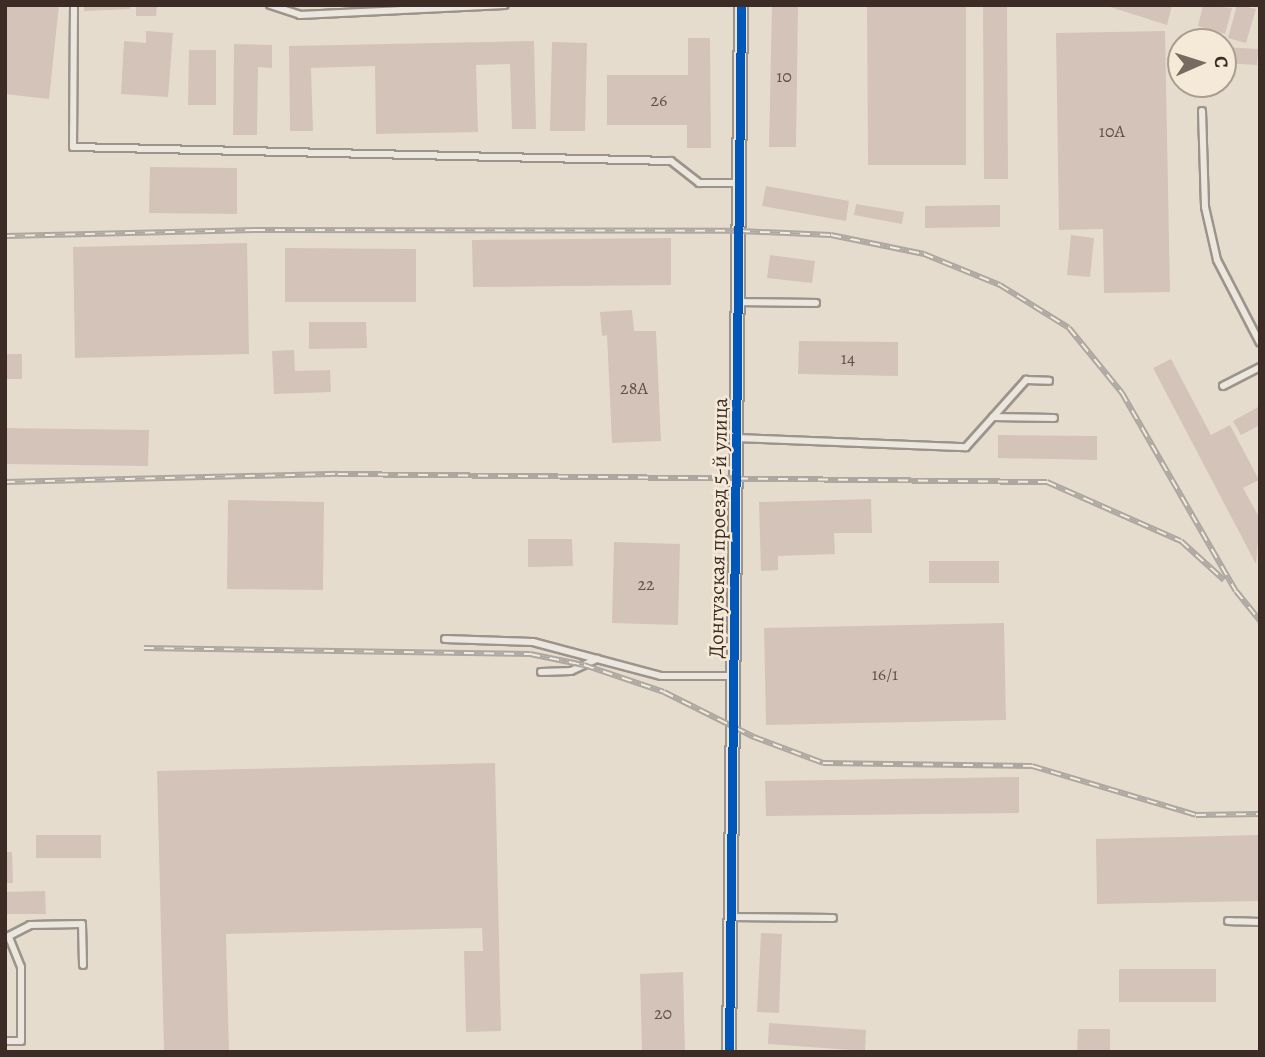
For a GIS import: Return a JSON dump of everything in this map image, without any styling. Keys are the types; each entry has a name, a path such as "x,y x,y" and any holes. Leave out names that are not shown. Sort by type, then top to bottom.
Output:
{"street":[{"name":"Донгузская проезд 5-й улица","path":"729,1052 741,5"}],"lane":[{"path":"74,5 73,148 671,161 699,183 740,183"},
{"path":"270,5 300,15 505,5"},
{"path":"1202,111 1205,207 1217,260 1260,343"},
{"path":"739,302 816,303"},
{"path":"1223,386 1260,367"},
{"path":"737,438 966,447 1026,380 1049,381"},
{"path":"993,417 1054,418"},
{"path":"444,639 533,642 661,676 734,676"},
{"path":"541,672 571,671 597,659"},
{"path":"731,918 833,918"},
{"path":"1228,921 1260,922"},
{"path":"5,1041 21,1041 21,967 7,938 30,925 82,924 82,965"}],"building":[{"path":"5,5 59,5 49,99 5,94"},
{"path":"84,5 130,5 130,9 84,11"},
{"path":"136,5 157,5 156,16 136,16"},
{"path":"772,5 798,5 796,147 769,147"},
{"path":"867,5 966,5 966,165 868,165"},
{"path":"983,5 1007,5 1008,179 984,179"},
{"path":"1104,5 1172,5 1167,25"},
{"path":"1203,5 1232,8 1227,28 1198,26"},
{"path":"1237,5 1256,9 1246,43 1237,40 1237,28 1231,28"},
{"path":"146,31 173,33 168,97 121,94 124,41 146,43"},
{"path":"1165,31 1170,292 1104,293 1103,229 1059,230 1056,33"},
{"path":"688,38 710,38 711,148 687,148 687,125 607,125 607,75 688,75"},
{"path":"534,41 536,129 512,129 510,64 476,65 478,132 376,134 375,66 311,68 313,131 290,131 289,46"},
{"path":"552,42 587,43 585,131 550,131"},
{"path":"234,44 272,45 272,68 258,67 257,135 233,135"},
{"path":"1237,48 1258,49 1257,65 1237,64"},
{"path":"189,50 216,50 216,105 188,105"},
{"path":"150,167 237,168 237,214 149,213"},
{"path":"766,186 849,201 846,221 762,206"},
{"path":"856,204 904,212 902,224 854,215"},
{"path":"1000,205 1000,227 925,228 925,206"},
{"path":"1071,235 1094,238 1090,277 1067,275"},
{"path":"671,238 671,285 473,287 472,240"},
{"path":"247,243 249,354 75,358 73,247"},
{"path":"285,248 416,249 416,302 285,302"},
{"path":"770,255 815,261 812,283 767,278"},
{"path":"632,310 634,331 656,331 661,441 612,443 607,335 602,336 600,312"},
{"path":"309,322 366,322 367,348 309,349"},
{"path":"799,341 898,342 898,376 798,374"},
{"path":"294,350 295,371 330,370 331,392 274,394 272,351"},
{"path":"5,354 22,354 22,379 5,379"},
{"path":"1171,359 1211,435 1230,425 1259,480 1243,488 1260,519 1256,564 1153,368"},
{"path":"1260,406 1260,425 1241,435 1233,421"},
{"path":"5,428 149,430 148,466 5,464"},
{"path":"998,435 1097,436 1097,460 998,458"},
{"path":"871,499 872,533 834,533 835,554 778,556 778,570 761,571 759,502"},
{"path":"228,500 324,502 323,590 227,589"},
{"path":"528,539 572,539 573,566 528,567"},
{"path":"614,542 680,544 678,625 612,623"},
{"path":"929,561 999,561 999,583 929,583"},
{"path":"1004,623 1006,720 766,725 764,628"},
{"path":"495,763 501,1031 466,1032 464,951 483,951 482,928 226,934 229,1052 164,1052 157,771"},
{"path":"1019,777 1019,813 766,816 765,781"},
{"path":"36,835 101,835 101,858 36,858"},
{"path":"1260,835 1260,901 1097,904 1096,839"},
{"path":"5,852 12,852 13,883 5,883"},
{"path":"45,891 46,914 5,914 5,892"},
{"path":"761,933 782,934 779,1013 757,1012"},
{"path":"1119,969 1216,969 1216,1002 1119,1002"},
{"path":"683,972 685,1052 642,1052 640,974"},
{"path":"769,1023 866,1030 865,1051 768,1044"},
{"path":"1078,1029 1110,1029 1110,1052 1077,1052"}],"railway":[{"path":"5,236 255,230 740,231 831,235 924,254 1000,285 1069,328 1122,393 1236,591 1260,621"},
{"path":"5,482 338,474 1047,482 1181,541 1224,580"},
{"path":"144,648 530,654 584,665 664,692 754,737 823,763 1032,766 1196,815 1260,814"}],"cycle path":[{"path":"729,1052 741,5"}]}
